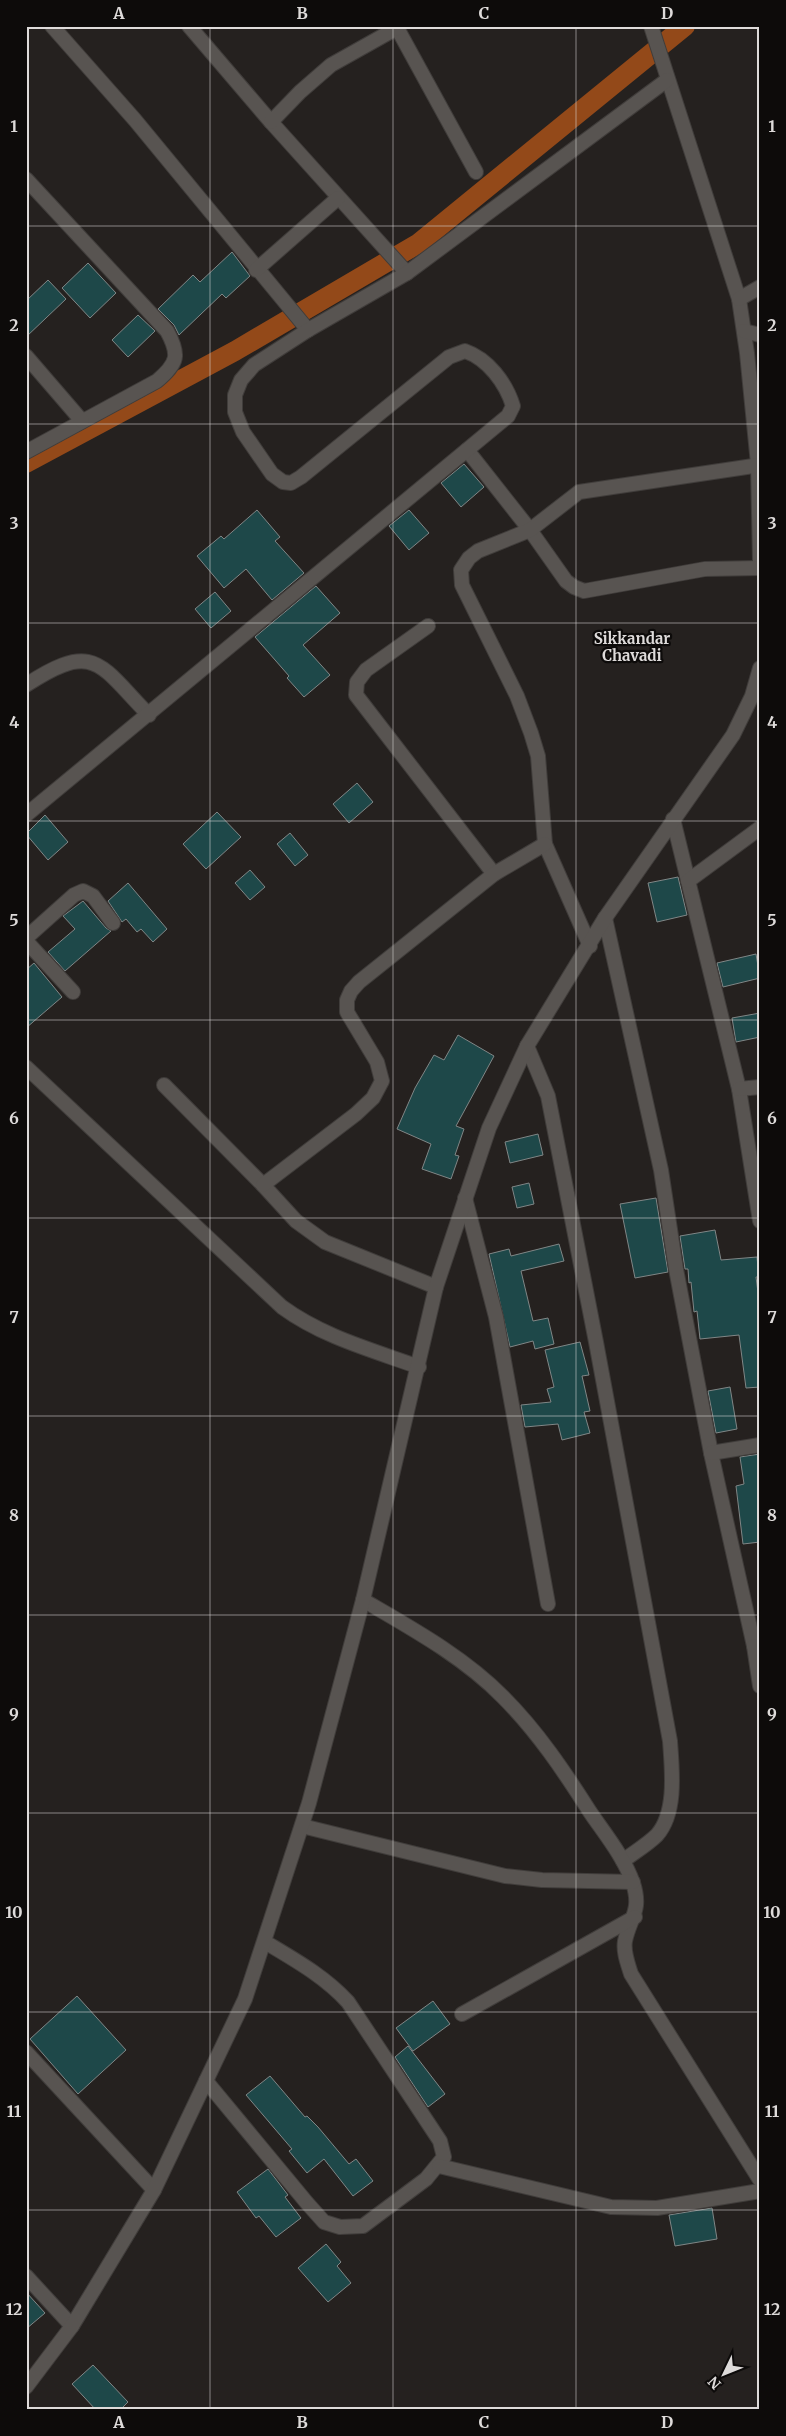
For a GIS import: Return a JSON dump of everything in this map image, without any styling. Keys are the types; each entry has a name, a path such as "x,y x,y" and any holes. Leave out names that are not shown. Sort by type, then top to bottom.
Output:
{"street":[{"path":"52,26 135,120 256,270 308,329"},
{"path":"189,26 271,122 406,273"},
{"path":"651,26 666,79 739,298 759,464 760,562"},
{"path":"271,122 300,92 331,65 397,27 476,172"},
{"path":"26,815 508,416 513,406 502,381 478,356 465,351 449,357 301,477 291,483 283,482 272,474 243,432 235,412 235,396 241,380 254,365 308,329 406,273 666,79"},
{"path":"26,179 167,331 175,346 176,359 169,371 157,381 26,452"},
{"path":"256,270 338,198"},
{"path":"739,298 760,287"},
{"path":"744,331 760,335"},
{"path":"26,356 82,421"},
{"path":"467,450 530,530 566,581 574,587 584,590 705,569 760,568"},
{"path":"590,946 545,844 538,756 531,733 517,696 462,585 461,570 468,558 478,551 530,530 579,492 759,464"},
{"path":"428,626 366,670 357,682 356,695 494,874"},
{"path":"26,685 54,667 74,660 90,661 104,668 149,715"},
{"path":"26,2387 72,2326 154,2190 245,2000 302,1826 364,1600 436,1287 489,1128 528,1046 590,946 604,918 733,735 752,696 760,668"},
{"path":"673,819 738,1088 760,1221"},
{"path":"688,881 760,828"},
{"path":"263,1185 356,1114 373,1098 382,1080 377,1062 347,1012 346,1000 351,991 359,982 494,874 545,844"},
{"path":"74,992 26,940 74,895 83,891 92,896 113,923"},
{"path":"604,918 661,1170 676,1270 711,1453 757,1645 760,1686"},
{"path":"528,1046 548,1096 598,1352 670,1741 672,1772 669,1810 665,1825 655,1837 623,1861"},
{"path":"26,1067 282,1307 304,1324 328,1335 419,1367"},
{"path":"164,1085 296,1221 325,1242 436,1287"},
{"path":"738,1088 760,1087"},
{"path":"465,1197 496,1317 548,1604"},
{"path":"711,1453 760,1444"},
{"path":"364,1600 442,1647 502,1696 559,1764 623,1861 633,1882 637,1900 635,1917 625,1941 626,1957 631,1974 760,2180"},
{"path":"302,1826 505,1876 542,1880 633,1882"},
{"path":"462,2014 635,1917"},
{"path":"206,2081 324,2222 340,2228 363,2226 426,2179 444,2157 440,2141 348,2002 332,1985 310,1968 265,1942"},
{"path":"26,2052 154,2190"},
{"path":"438,2166 611,2207 657,2208 760,2191"},
{"path":"26,2276 72,2326"}],"building":[{"path":"232,252 250,276 226,298 222,294 179,335 174,325 158,309 193,275 200,282"},
{"path":"88,263 116,293 90,318 62,288"},
{"path":"48,280 66,299 26,337 26,301"},
{"path":"138,315 155,331 128,357 112,340"},
{"path":"464,464 484,487 461,507 441,483"},
{"path":"257,510 280,537 275,541 304,573 272,600 246,569 224,588 197,556 221,536 224,539"},
{"path":"409,510 429,533 409,550 389,526"},
{"path":"316,586 340,613 303,645 330,675 304,697 287,678 289,676 255,637"},
{"path":"215,592 231,611 211,628 195,609"},
{"path":"357,783 373,802 349,823 333,804"},
{"path":"217,812 241,837 206,869 183,844"},
{"path":"45,815 68,842 48,860 26,834"},
{"path":"290,833 308,855 295,866 277,844"},
{"path":"250,870 265,887 250,900 235,883"},
{"path":"678,877 687,915 657,922 648,883"},
{"path":"128,883 167,929 153,942 141,929 137,932 126,919 122,922 108,901"},
{"path":"83,901 106,928 111,931 65,971 48,952 75,929 63,916"},
{"path":"756,954 760,978 723,987 717,963"},
{"path":"34,963 62,997 26,1028 26,970"},
{"path":"760,1013 760,1037 736,1042 732,1018"},
{"path":"458,1035 494,1056 456,1126 464,1129 455,1155 459,1156 451,1179 422,1169 431,1144 397,1129 415,1088 434,1055 444,1060"},
{"path":"538,1134 543,1155 510,1163 505,1142"},
{"path":"529,1183 534,1204 517,1208 512,1187"},
{"path":"656,1198 668,1272 635,1278 620,1204"},
{"path":"715,1230 721,1260 757,1257 759,1277 756,1277 760,1308 760,1387 746,1388 739,1335 700,1339 697,1311 694,1312 691,1282 689,1283 688,1269 685,1269 680,1236"},
{"path":"559,1244 564,1261 521,1271 533,1321 548,1318 554,1344 535,1349 533,1341 510,1347 489,1254 509,1249 511,1256"},
{"path":"580,1342 589,1375 582,1376 590,1411 584,1412 590,1433 562,1440 558,1424 525,1427 521,1405 551,1402 547,1389 554,1387 545,1350"},
{"path":"730,1387 737,1429 716,1433 708,1391"},
{"path":"760,1454 760,1542 743,1544 736,1486 744,1484 740,1457"},
{"path":"77,1996 126,2050 78,2094 30,2039"},
{"path":"433,2001 450,2024 413,2051 396,2028"},
{"path":"408,2046 445,2094 428,2107 395,2057"},
{"path":"270,2076 305,2117 307,2116 318,2127 349,2164 356,2159 373,2181 353,2196 324,2159 307,2173 289,2151 292,2149 246,2095"},
{"path":"268,2169 288,2195 285,2197 301,2218 276,2237 259,2216 256,2218 237,2192"},
{"path":"712,2208 717,2239 675,2246 669,2215"},
{"path":"326,2244 341,2262 337,2266 351,2283 328,2302 298,2268"},
{"path":"26,2292 45,2313 26,2329"},
{"path":"93,2365 128,2402 120,2410 96,2410 72,2384"}],"waterway":[{"path":"26,463 235,351 419,243 685,26"}],"district":[{"name":"Sikkandar Chavadi","path":"632,648"}]}
